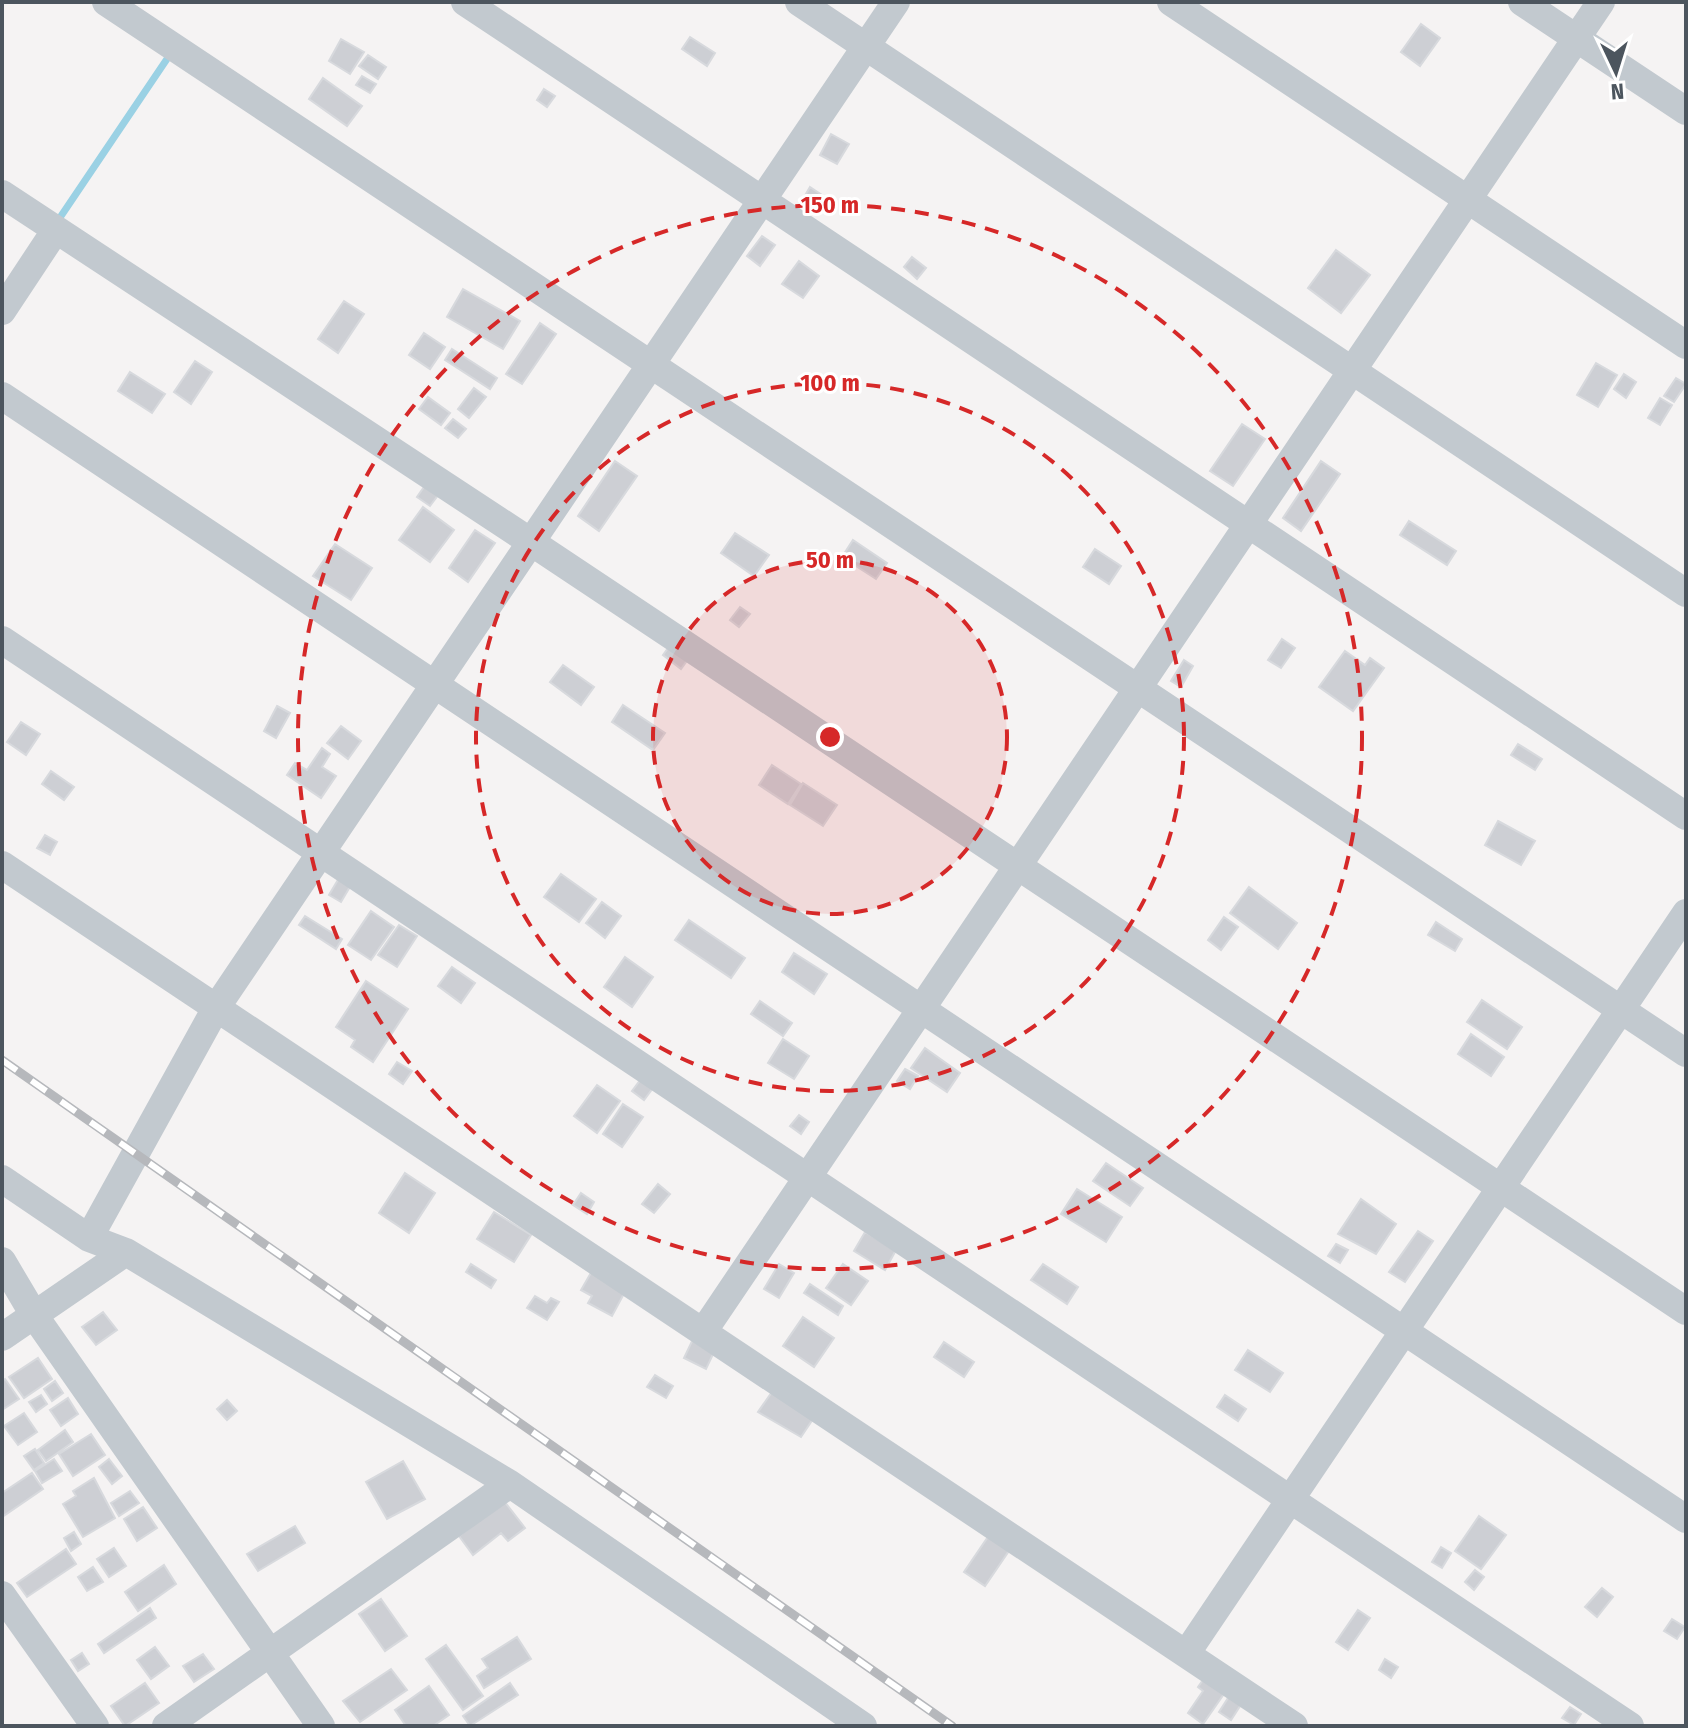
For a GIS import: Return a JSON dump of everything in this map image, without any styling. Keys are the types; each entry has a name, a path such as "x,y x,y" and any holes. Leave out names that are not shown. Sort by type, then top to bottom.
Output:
{"street":[{"path":"106,2 1686,1053"},
{"path":"465,2 1686,816"},
{"path":"799,2 1686,593"},
{"path":"89,1238 216,1008 896,2"},
{"path":"1171,2 1686,345"},
{"path":"1522,2 1686,111"},
{"path":"703,1332 1601,2"},
{"path":"2,194 531,542 1686,1311"},
{"path":"2,311 55,231"},
{"path":"2,396 1686,1519"},
{"path":"2,640 1630,1726"},
{"path":"2,865 1294,1726"},
{"path":"1186,1654 1686,913"},
{"path":"2,1179 89,1238 126,1252 510,1484 862,1726"},
{"path":"2,1337 126,1252"},
{"path":"2,1261 34,1315 321,1726"},
{"path":"166,1726 510,1484"},
{"path":"2,1595 95,1726"}],"building":[{"path":"1421,24 1440,38 1420,66 1401,52"},
{"path":"690,37 715,53 707,66 682,49"},
{"path":"341,39 364,52 350,74 329,61"},
{"path":"368,55 386,67 378,79 359,66"},
{"path":"362,76 376,84 370,93 356,85"},
{"path":"323,78 362,106 347,126 309,99"},
{"path":"544,89 555,96 547,107 537,100"},
{"path":"831,134 849,144 837,164 820,155"},
{"path":"810,187 822,195 814,206 803,199"},
{"path":"762,236 775,245 760,266 747,256"},
{"path":"1336,250 1370,275 1341,313 1308,288"},
{"path":"912,257 926,268 917,279 904,267"},
{"path":"799,261 819,276 803,298 782,284"},
{"path":"463,289 520,321 503,349 447,317"},
{"path":"344,301 364,314 338,353 318,339"},
{"path":"540,323 556,334 522,384 506,374"},
{"path":"424,333 445,347 430,369 409,355"},
{"path":"452,349 497,378 490,389 445,360"},
{"path":"195,361 212,372 191,404 174,392"},
{"path":"1596,363 1617,375 1598,407 1577,395"},
{"path":"130,372 165,394 152,413 118,391"},
{"path":"1624,374 1636,382 1626,398 1614,389"},
{"path":"1676,378 1686,384 1674,402 1664,396"},
{"path":"474,388 486,397 469,418 458,409"},
{"path":"428,397 450,413 441,425 419,409"},
{"path":"1660,398 1672,405 1660,425 1648,418"},
{"path":"453,419 466,429 458,438 445,428"},
{"path":"1242,424 1265,439 1233,486 1210,471"},
{"path":"615,461 637,476 599,531 578,516"},
{"path":"1321,461 1340,474 1301,531 1283,518"},
{"path":"428,481 442,490 430,506 417,497"},
{"path":"423,507 454,530 430,562 399,540"},
{"path":"1409,521 1456,551 1447,565 1400,535"},
{"path":"475,530 495,543 468,582 449,568"},
{"path":"735,533 769,555 754,576 721,553"},
{"path":"853,540 887,563 876,579 842,557"},
{"path":"335,544 372,568 351,600 313,576"},
{"path":"1095,549 1121,566 1109,584 1083,567"},
{"path":"740,607 750,614 739,627 730,620"},
{"path":"1282,639 1295,648 1281,668 1268,660"},
{"path":"671,644 689,658 681,669 663,655"},
{"path":"1345,651 1365,665 1370,658 1384,668 1353,711 1319,687"},
{"path":"1184,660 1193,666 1181,687 1171,681"},
{"path":"563,665 594,687 581,705 550,682"},
{"path":"623,705 665,733 653,750 612,722"},
{"path":"277,706 290,713 276,738 264,731"},
{"path":"21,722 40,734 26,755 7,742"},
{"path":"341,726 361,741 348,759 327,743"},
{"path":"1518,744 1542,759 1535,770 1511,755"},
{"path":"322,748 330,754 322,767 336,776 321,798 287,775 295,763 307,770"},
{"path":"772,765 801,784 788,804 759,785"},
{"path":"51,771 74,787 64,800 42,784"},
{"path":"803,783 837,805 823,826 790,805"},
{"path":"1498,821 1535,841 1521,865 1485,845"},
{"path":"45,835 57,842 50,855 37,848"},
{"path":"561,874 596,899 579,922 544,897"},
{"path":"339,878 351,885 341,902 329,895"},
{"path":"1249,887 1297,923 1278,949 1230,913"},
{"path":"602,902 621,916 605,938 586,923"},
{"path":"371,911 394,927 371,960 348,945"},
{"path":"305,916 342,939 336,949 299,925"},
{"path":"1224,917 1238,927 1221,950 1208,940"},
{"path":"689,920 745,958 731,978 675,940"},
{"path":"1436,922 1462,939 1455,951 1428,935"},
{"path":"399,925 417,936 397,967 378,955"},
{"path":"794,953 827,974 814,994 782,972"},
{"path":"625,957 653,977 632,1007 604,987"},
{"path":"452,967 475,983 461,1003 438,986"},
{"path":"366,981 408,1009 373,1062 351,1047 355,1040 336,1027"},
{"path":"1482,1000 1522,1027 1507,1049 1467,1022"},
{"path":"760,1001 792,1023 783,1036 751,1014"},
{"path":"1471,1034 1504,1057 1491,1076 1458,1054"},
{"path":"783,1039 809,1056 794,1079 768,1063"},
{"path":"925,1048 960,1073 947,1092 911,1068"},
{"path":"397,1062 412,1071 403,1084 389,1074"},
{"path":"905,1069 918,1076 910,1089 897,1081"},
{"path":"641,1079 653,1088 644,1100 632,1091"},
{"path":"597,1085 620,1101 597,1133 574,1116"},
{"path":"623,1104 643,1117 622,1147 603,1134"},
{"path":"799,1115 809,1122 801,1134 790,1126"},
{"path":"1106,1163 1143,1188 1130,1206 1093,1181"},
{"path":"405,1173 435,1193 409,1233 379,1213"},
{"path":"658,1184 670,1194 654,1213 642,1204"},
{"path":"1077,1189 1122,1217 1106,1242 1061,1214"},
{"path":"581,1193 594,1202 587,1214 573,1205"},
{"path":"1361,1199 1396,1224 1376,1254 1338,1234"},
{"path":"494,1212 531,1235 514,1262 477,1239"},
{"path":"1418,1231 1433,1241 1405,1282 1389,1272"},
{"path":"865,1232 896,1250 885,1270 854,1251"},
{"path":"1336,1244 1348,1250 1340,1263 1328,1256"},
{"path":"471,1264 496,1280 491,1288 466,1272"},
{"path":"779,1264 794,1273 779,1298 764,1289"},
{"path":"843,1264 868,1281 851,1305 826,1288"},
{"path":"1043,1264 1078,1287 1067,1304 1031,1280"},
{"path":"592,1271 626,1290 612,1316 588,1303 592,1296 581,1290"},
{"path":"810,1284 843,1306 838,1315 804,1293"},
{"path":"535,1296 547,1303 551,1298 559,1302 547,1320 527,1308"},
{"path":"103,1312 117,1330 96,1345 82,1327"},
{"path":"803,1317 834,1338 814,1367 783,1346"},
{"path":"694,1337 716,1348 706,1369 684,1358"},
{"path":"944,1342 974,1362 964,1377 934,1357"},
{"path":"1248,1350 1283,1373 1270,1392 1235,1370"},
{"path":"38,1358 52,1379 24,1398 9,1377"},
{"path":"655,1375 673,1386 666,1398 647,1387"},
{"path":"5,1379 19,1399 2,1410 2,1381"},
{"path":"55,1381 63,1393 52,1401 44,1389"},
{"path":"774,1389 817,1413 801,1437 758,1412"},
{"path":"41,1395 47,1404 36,1412 29,1402"},
{"path":"1225,1395 1246,1409 1238,1421 1217,1407"},
{"path":"68,1398 78,1414 61,1426 50,1410"},
{"path":"227,1400 237,1411 227,1420 217,1409"},
{"path":"24,1413 37,1432 18,1445 4,1426"},
{"path":"65,1430 73,1442 46,1461 38,1450"},
{"path":"91,1434 105,1455 73,1476 59,1454"},
{"path":"35,1449 44,1463 34,1470 24,1456"},
{"path":"54,1459 62,1471 42,1483 35,1471"},
{"path":"109,1459 122,1476 112,1484 99,1467"},
{"path":"403,1461 425,1499 387,1519 366,1482"},
{"path":"32,1473 43,1489 2,1517 2,1493"},
{"path":"94,1478 115,1518 83,1537 63,1504 76,1496 73,1491"},
{"path":"130,1491 139,1503 119,1516 111,1503"},
{"path":"504,1501 525,1528 508,1541 501,1533 473,1555 459,1536"},
{"path":"143,1507 157,1528 137,1541 124,1519"},
{"path":"1479,1516 1506,1535 1481,1569 1455,1551"},
{"path":"295,1526 305,1543 258,1571 247,1554"},
{"path":"992,1531 1013,1545 985,1586 964,1572"},
{"path":"74,1532 81,1544 71,1551 64,1538"},
{"path":"1441,1547 1451,1553 1442,1568 1432,1562"},
{"path":"114,1548 126,1566 109,1577 97,1559"},
{"path":"66,1549 76,1564 27,1597 17,1583"},
{"path":"164,1565 176,1584 138,1611 125,1592"},
{"path":"93,1567 103,1582 87,1591 78,1577"},
{"path":"1475,1570 1484,1577 1474,1590 1465,1582"},
{"path":"1602,1588 1613,1597 1597,1617 1585,1607"},
{"path":"381,1599 407,1636 385,1651 359,1614"},
{"path":"150,1608 156,1618 104,1653 98,1644"},
{"path":"1358,1610 1370,1618 1348,1650 1336,1642"},
{"path":"1672,1619 1685,1627 1677,1639 1664,1631"},
{"path":"517,1637 531,1659 484,1688 477,1676 488,1668 482,1659"},
{"path":"446,1645 483,1696 463,1710 426,1659"},
{"path":"155,1647 169,1666 151,1679 137,1660"},
{"path":"82,1653 89,1664 78,1671 71,1660"},
{"path":"203,1654 214,1669 194,1682 183,1666"},
{"path":"1385,1659 1398,1667 1391,1678 1379,1670"},
{"path":"391,1669 407,1690 360,1722 343,1701"},
{"path":"1205,1677 1226,1691 1203,1724 1188,1713 1203,1691 1198,1687"},
{"path":"145,1683 159,1703 125,1726 111,1706"},
{"path":"510,1683 518,1695 470,1726 463,1716"},
{"path":"429,1686 449,1715 433,1726 406,1726 395,1710"},
{"path":"1230,1695 1242,1703 1231,1720 1219,1712"},
{"path":"1570,1707 1581,1714 1574,1725 1562,1718"}],"waterway":[{"path":"57,222 171,53"}],"railway":[{"path":"2,1060 952,1726"}]}
